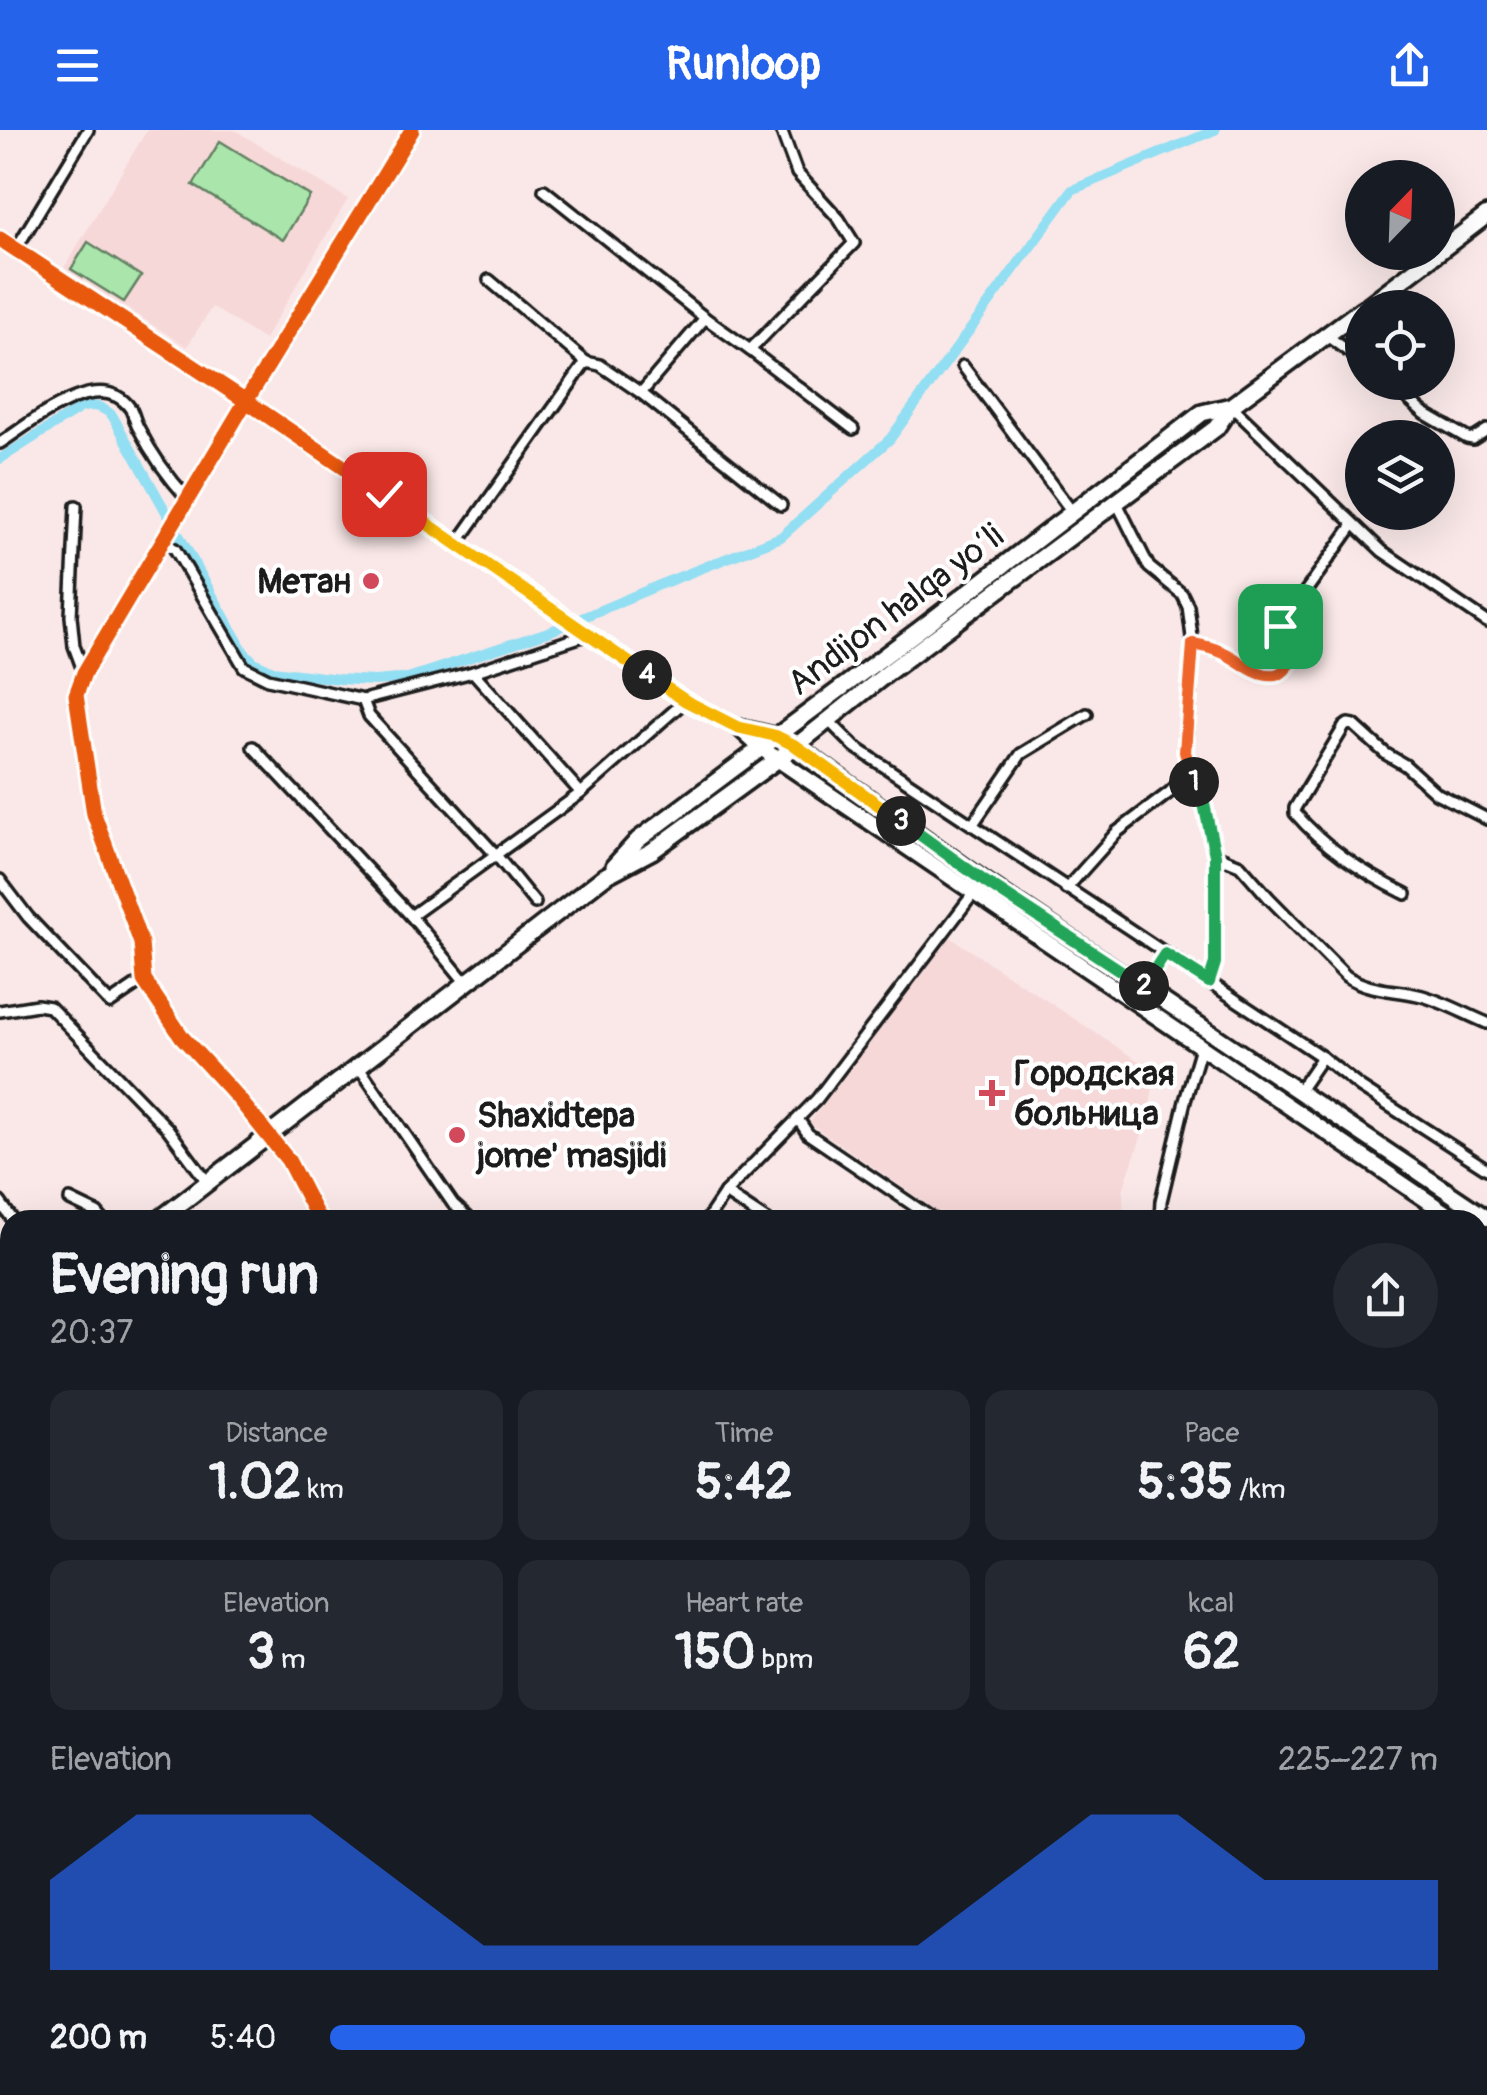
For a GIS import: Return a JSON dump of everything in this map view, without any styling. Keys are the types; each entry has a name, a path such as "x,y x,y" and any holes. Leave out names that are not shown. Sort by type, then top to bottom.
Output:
{"highway":[{"name":"Andijon halqa yo‘li","path":"1388,290 1487,215"},
{"name":"Andijon halqa yo‘li","path":"173,1210 605,876 652,850 796,746 1117,503 1216,428 1231,406 1345,322"},
{"name":"Andijon halqa yo‘li","path":"605,876 638,840 1202,413 1231,406"}],"main road":[{"path":"737,727 776,736 796,746 984,881 1475,1210"},
{"path":"737,727 760,748 1441,1210"}],"street":[{"path":"16,250 88,130"},
{"path":"314,1210 288,1160 182,1037 144,980 142,943 94,814 76,695 84,673 164,537 412,130"},
{"path":"750,350 854,243 839,219 797,172 780,130"},
{"path":"544,190 853,429"},
{"path":"0,238 246,400 686,701 737,727"},
{"path":"489,280 586,362 600,366 642,393 781,504"},
{"path":"642,393 705,318"},
{"path":"1327,336 1345,349"},
{"path":"457,544 586,362"},
{"path":"964,366 1074,513"},
{"path":"0,442 69,399 90,392 107,392 129,407 164,473 186,503"},
{"path":"1409,400 1466,438 1473,439 1487,430"},
{"path":"1231,406 1345,517"},
{"path":"1117,503 1150,567 1186,599 1193,644 1185,752 1204,804 1215,855 1215,963 1209,982"},
{"path":"76,506 71,616 74,646 84,673"},
{"path":"1193,644 1228,654 1264,674 1281,674 1296,652 1278,634 1280,626 1349,530"},
{"path":"1359,530 1382,551 1487,622"},
{"path":"164,537 244,666 268,679 363,700 473,672 586,632"},
{"path":"473,672 581,793"},
{"path":"363,700 370,716 535,903"},
{"path":"411,916 581,793 686,701"},
{"path":"973,824 1021,754 1087,714"},
{"path":"827,719 855,747 1487,1169"},
{"path":"1406,894 1346,860 1295,813 1344,727 1354,726 1436,793 1487,819"},
{"path":"253,746 411,916 466,983"},
{"path":"1066,889 1117,832 1190,772"},
{"path":"1215,855 1240,865 1358,984 1422,995 1487,1023"},
{"path":"0,880 28,916 110,1003 144,980"},
{"path":"715,1210 763,1152 817,1099 973,894"},
{"path":"1143,988 1165,954"},
{"path":"0,1011 50,1006 168,1129 208,1184"},
{"path":"1161,1210 1201,1047"},
{"path":"1298,1092 1322,1057"},
{"path":"359,1067 460,1210"},
{"path":"798,1119 808,1134 921,1210"},
{"path":"726,1193 751,1210"},
{"path":"70,1200 91,1210"}],"shaded area":[{"path":"147,130 235,130 348,199 264,340 212,307 187,347 64,268"},
{"name":"Городская больница","path":"950,937 1155,1072 1149,1114 1123,1190 1124,1210 935,1210 809,1123"}],"green space":[{"path":"220,141 310,196 283,240 193,185"},
{"path":"88,242 141,276 124,302 71,269"}],"waterway":[{"path":"0,459 80,408 93,406 104,410 112,415 244,652 254,662 273,671 339,679 408,678 551,631 781,537 890,439 1072,190 1215,130"}],"cycle path":[{"path":"412,130 246,401 685,701 737,727"},
{"path":"0,239 246,401 84,673 76,695 94,814 141,943 144,980 182,1037 288,1160 314,1210"}],"place":[{"name":"Метан","path":"371,581"},
{"name":"Городская больница","path":"992,1093"},
{"name":"Shaxidtepa jome' masjidi","path":"457,1135"}],"route":[{"path":"384,494 686,701 737,727 776,736 796,746 984,881 1143,988 1165,954 1209,982 1215,963 1215,855 1204,804 1185,752 1193,644 1228,654 1252,669 1274,676 1281,674 1296,652 1278,634 1280,626"}]}
